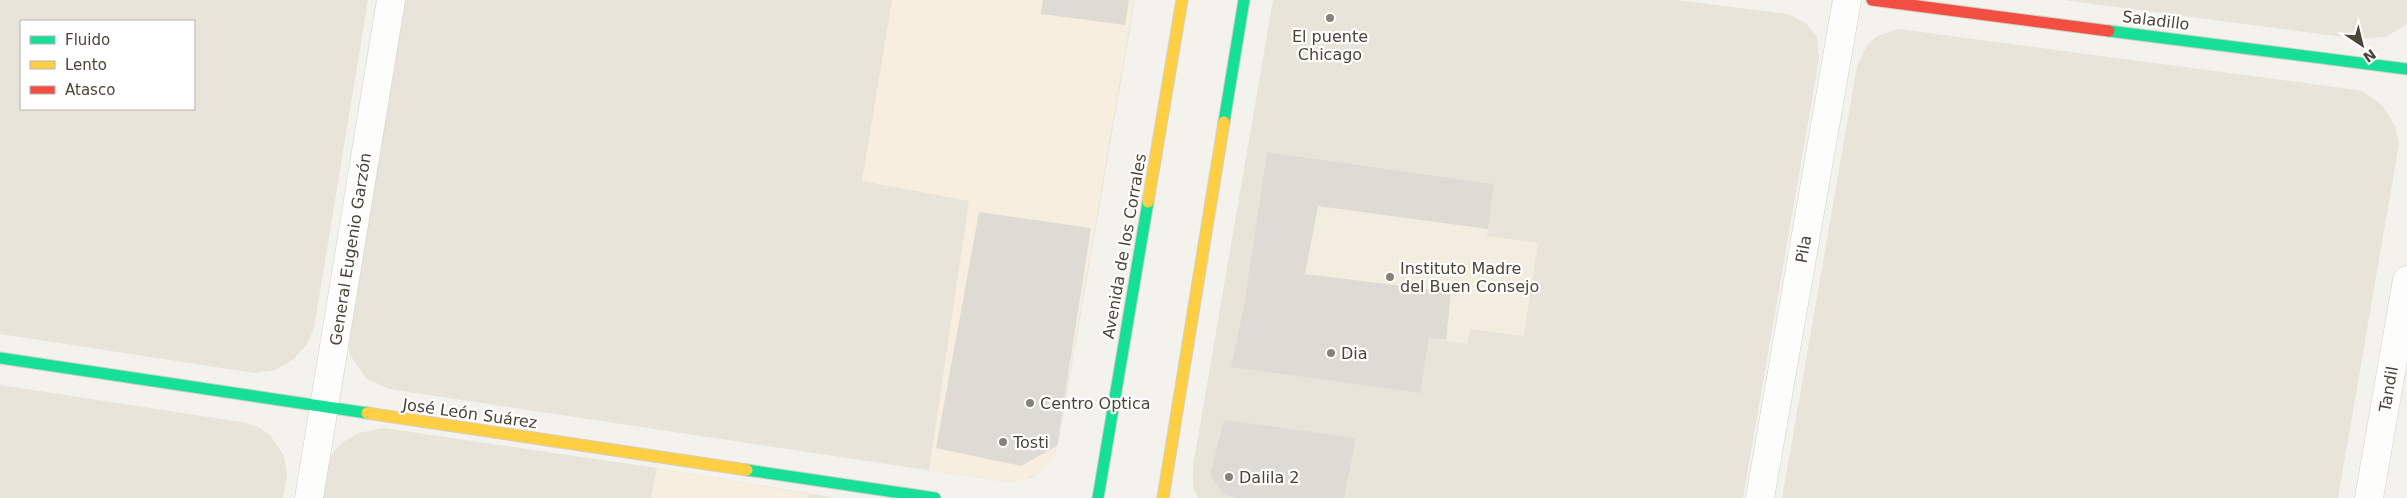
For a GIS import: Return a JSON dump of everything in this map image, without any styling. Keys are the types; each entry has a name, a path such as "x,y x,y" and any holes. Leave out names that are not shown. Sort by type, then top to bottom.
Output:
{"street":[{"name":"General Eugenio Garzón","path":"309,498 391,0"},
{"name":"Avenida de los Corrales","path":"1098,498 1182,0"},
{"path":"1163,498 1244,0"},
{"name":"Pila","path":"1760,498 1847,0"},
{"name":"Saladillo","path":"1872,0 2407,69"},
{"name":"Tandil","path":"2369,498 2407,280"},
{"name":"José León Suárez","path":"0,358 935,498"}],"shaded area":[{"path":"0,0 368,0 314,328 307,344 294,359 275,370 254,373 0,334"},
{"path":"402,0 1135,0 1059,440 1054,458 1041,472 1031,478 1007,482 389,389 366,378 350,355 348,341"},
{"path":"892,0 1134,0 1057,446 1054,458 1041,472 1021,481 1007,482 929,470 969,201 862,181"},
{"path":"1273,0 1677,0 1788,14 1806,23 1817,37 1819,59 1743,498 1198,498 1193,487 1193,466"},
{"path":"2063,0 2407,0 2407,24 2386,37 2359,39"},
{"path":"1899,29 2350,89 2362,91 2382,105 2395,126 2399,144 2338,498 1782,498 1857,66 1867,45 1877,36"},
{"name":"Instituto Madre del Buen Consejo","path":"1267,152 1494,184 1487,236 1538,243 1524,336 1470,329 1467,344 1243,311"},
{"path":"0,385 248,423 270,435 284,456 287,475 283,498 0,498"},
{"path":"383,428 657,468 837,498 319,498 328,461 335,450 343,442 359,433"},
{"path":"657,468 809,494 808,498 651,498"}],"building":[{"path":"1043,0 1129,0 1125,25 1041,14"},
{"path":"1267,152 1494,184 1488,229 1318,206 1305,274 1451,292 1446,340 1429,338 1420,393 1231,367 1243,311"},
{"path":"979,212 1091,228 1057,446 1021,466 936,448"},
{"path":"1224,420 1356,438 1344,498 1237,498 1225,495 1210,475"}],"traffic: fast":[{"path":"1224,122 1244,0"},
{"path":"2109,31 2407,69"},
{"path":"1098,498 1148,202"},
{"path":"0,358 367,413"},
{"path":"747,470 935,498"}],"traffic: slow":[{"path":"1148,202 1182,0"},
{"path":"1163,498 1224,122"},
{"path":"367,413 747,470"}],"traffic: jam":[{"path":"1872,0 2109,31"}],"place":[{"name":"El puente Chicago","path":"1330,18"},
{"name":"Instituto Madre del Buen Consejo","path":"1390,277"},
{"name":"Dia","path":"1331,353"},
{"name":"Centro Optica","path":"1030,403"},
{"name":"Tosti","path":"1003,442"},
{"name":"Dalila 2","path":"1229,477"}]}
